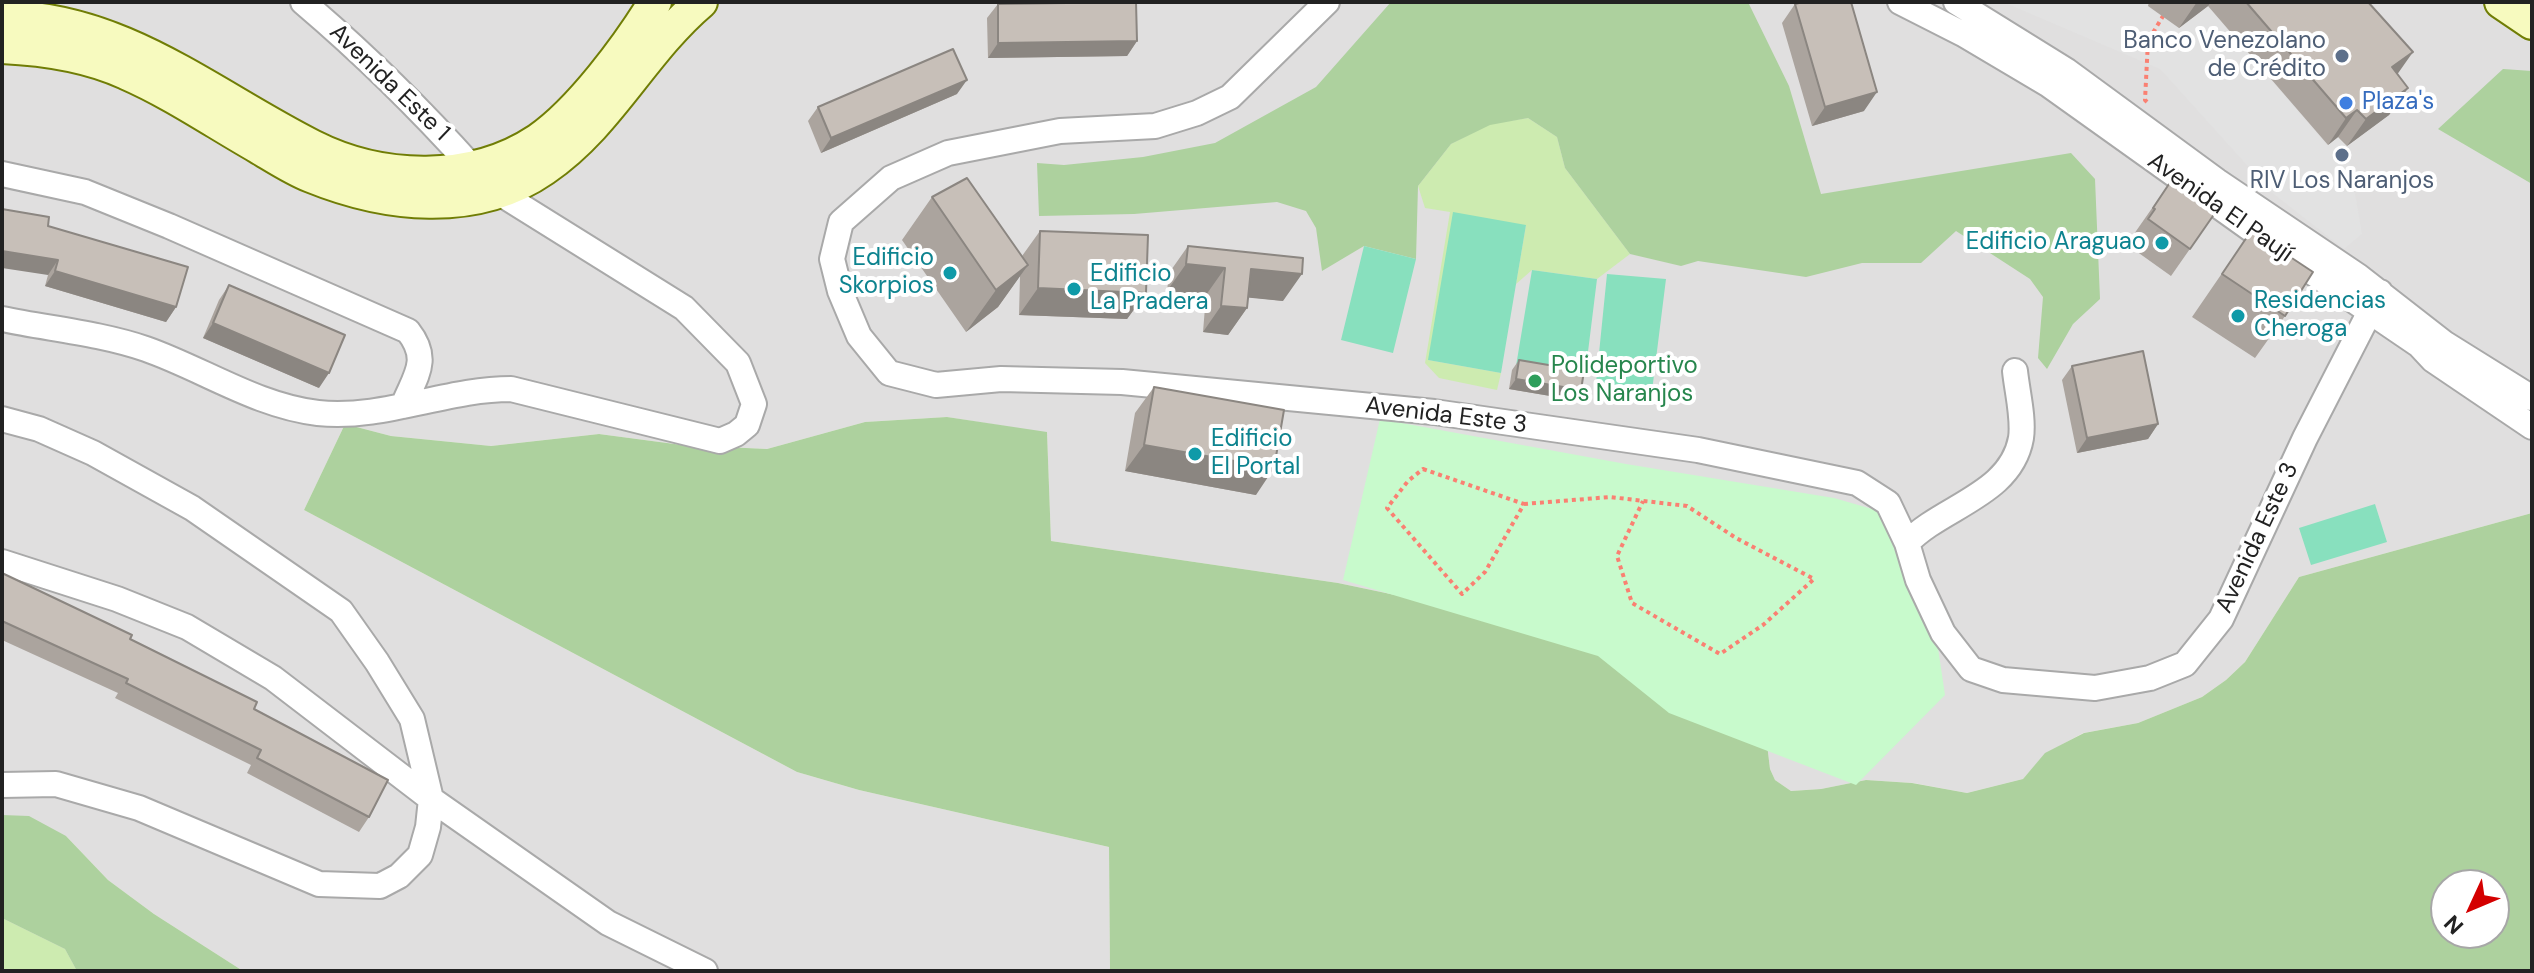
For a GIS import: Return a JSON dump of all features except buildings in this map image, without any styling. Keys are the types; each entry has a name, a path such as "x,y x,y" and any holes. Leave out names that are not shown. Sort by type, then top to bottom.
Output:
{"main road":[{"path":"2,17 62,23 130,44 310,145 344,159 390,171 449,172 507,156 555,127 600,77 655,2"},
{"path":"2,47 61,52 124,71 309,176 368,194 429,202 475,199 498,192 541,171 586,133 613,104 656,47 701,2"},
{"path":"2501,2 2532,23"}],"street":[{"name":"Avenida Este 1","path":"303,2 344,37 440,131 472,167"},
{"path":"632,35 637,2"},
{"name":"Avenida Este 3","path":"1327,2 1230,97 1197,113 1155,126 1060,131 948,153 891,178 841,222 832,259 840,291 859,336 889,373 936,385 1001,379 1122,382 1434,412 1698,450 1857,483 1888,503 1943,633 1971,669 2003,680 2095,688 2150,678 2185,664 2221,619 2305,438 2375,301"},
{"name":"Avenida El Paují","path":"1900,2 1963,34 2049,85 2375,301 2532,398"},
{"name":"Avenida El Paují","path":"1956,2 2067,71 2217,181 2375,301 2433,360 2532,427"},
{"path":"2,174 85,192 408,331 419,345 421,360 403,406"},
{"path":"2,319 93,333 147,350 272,402 314,412 351,415 484,389 511,389 720,441 747,425 754,404 738,363 684,308 498,192"},
{"path":"1907,543 1921,527 1999,481 2014,460 2021,436 2015,371"},
{"path":"2,419 39,429 93,453 180,501 341,611 412,719 431,799 428,827 420,855 399,876 380,886 319,884 139,808 56,784 2,785"},
{"path":"2,562 117,599 187,627 273,678 431,799 608,923 705,971"}],"path":[{"path":"2145,100 2148,41 2163,16"},
{"path":"1524,504 1485,572 1462,594 1387,508 1408,481 1423,469 1524,504 1610,497 1687,506 1736,538 1814,579 1763,625 1720,654 1632,603 1617,556 1643,501"}],"shaded area":[{"path":"2,2 2532,2 2532,513 2299,577 2245,662 2226,680 2202,697 2138,723 2083,733 2045,754 2023,779 1967,793 1913,783 1866,780 1791,791 1775,780 1770,769 1767,744 1486,614 1338,583 1051,541 1047,433 947,417 865,422 767,449 682,445 599,434 491,446 391,436 345,424 304,510 797,772 859,790 1109,847 1110,971 243,971 154,914 108,880 66,836 111,971 2,971"},
{"path":"2003,2 2149,2 2148,7 2179,28 2208,6 2327,145 2338,137 2347,146 2362,234 2344,249 2271,192 2160,69"}],"green space":[{"path":"1391,2 1748,2 1789,86 1821,194 2071,153 2095,179 2100,299 2073,324 2047,369 2038,358 2043,297 2030,279 1956,231 1921,263 1862,263 1806,277 1698,261 1681,266 1630,254 1565,168 1557,137 1528,118 1490,125 1451,144 1418,186 1416,259 1364,246 1322,271 1316,228 1306,211 1277,202 1134,214 1039,216 1037,163 1064,165 1143,157 1215,143 1316,87"},
{"path":"2503,69 2532,71 2532,184 2438,129"},
{"path":"1528,118 1557,137 1565,168 1630,254 1597,279 1532,270 1516,284 1526,225 1428,360 1501,373 1497,390 1439,378 1425,363 1450,212 1425,208 1418,186 1451,144 1490,124"},
{"path":"1453,212 1526,225 1501,373 1428,360"},
{"path":"1364,246 1416,259 1393,353 1341,340"},
{"path":"1532,270 1597,279 1585,376 1516,366"},
{"path":"1607,274 1666,279 1651,399 1595,393"},
{"path":"947,417 1047,432 1051,541 1338,583 1486,614 1565,621 1767,744 1770,769 1775,780 1791,791 1866,780 1912,783 1967,793 2023,779 2045,753 2084,733 2138,723 2202,697 2226,680 2245,662 2299,577 2532,513 2532,971 1110,971 1109,847 859,790 797,772 304,510 345,424 391,436 491,446 599,434 682,445 767,449 865,422"},
{"path":"1380,419 1834,498 1879,511 1938,648 1945,695 1856,785 1669,713 1598,656 1343,580"},
{"path":"2375,504 2387,542 2311,565 2299,528"},
{"path":"2,815 29,816 66,836 108,880 154,914 243,971 77,971 65,949 2,918"},
{"path":"2,918 65,949 77,971 2,971"}],"place":[{"name":"Banco Venezolano de Crédito","path":"2342,56"},
{"name":"Plaza's","path":"2346,103"},
{"name":"RIV Los Naranjos","path":"2342,155"},
{"name":"Edificio Araguao","path":"2162,243"},
{"name":"Edificio Skorpios","path":"950,273"},
{"name":"Edificio La Pradera","path":"1074,289"},
{"name":"Residencias Cheroga","path":"2238,316"},
{"name":"Polideportivo Los Naranjos","path":"1535,381"},
{"name":"Edificio El Portal","path":"1195,454"}]}
